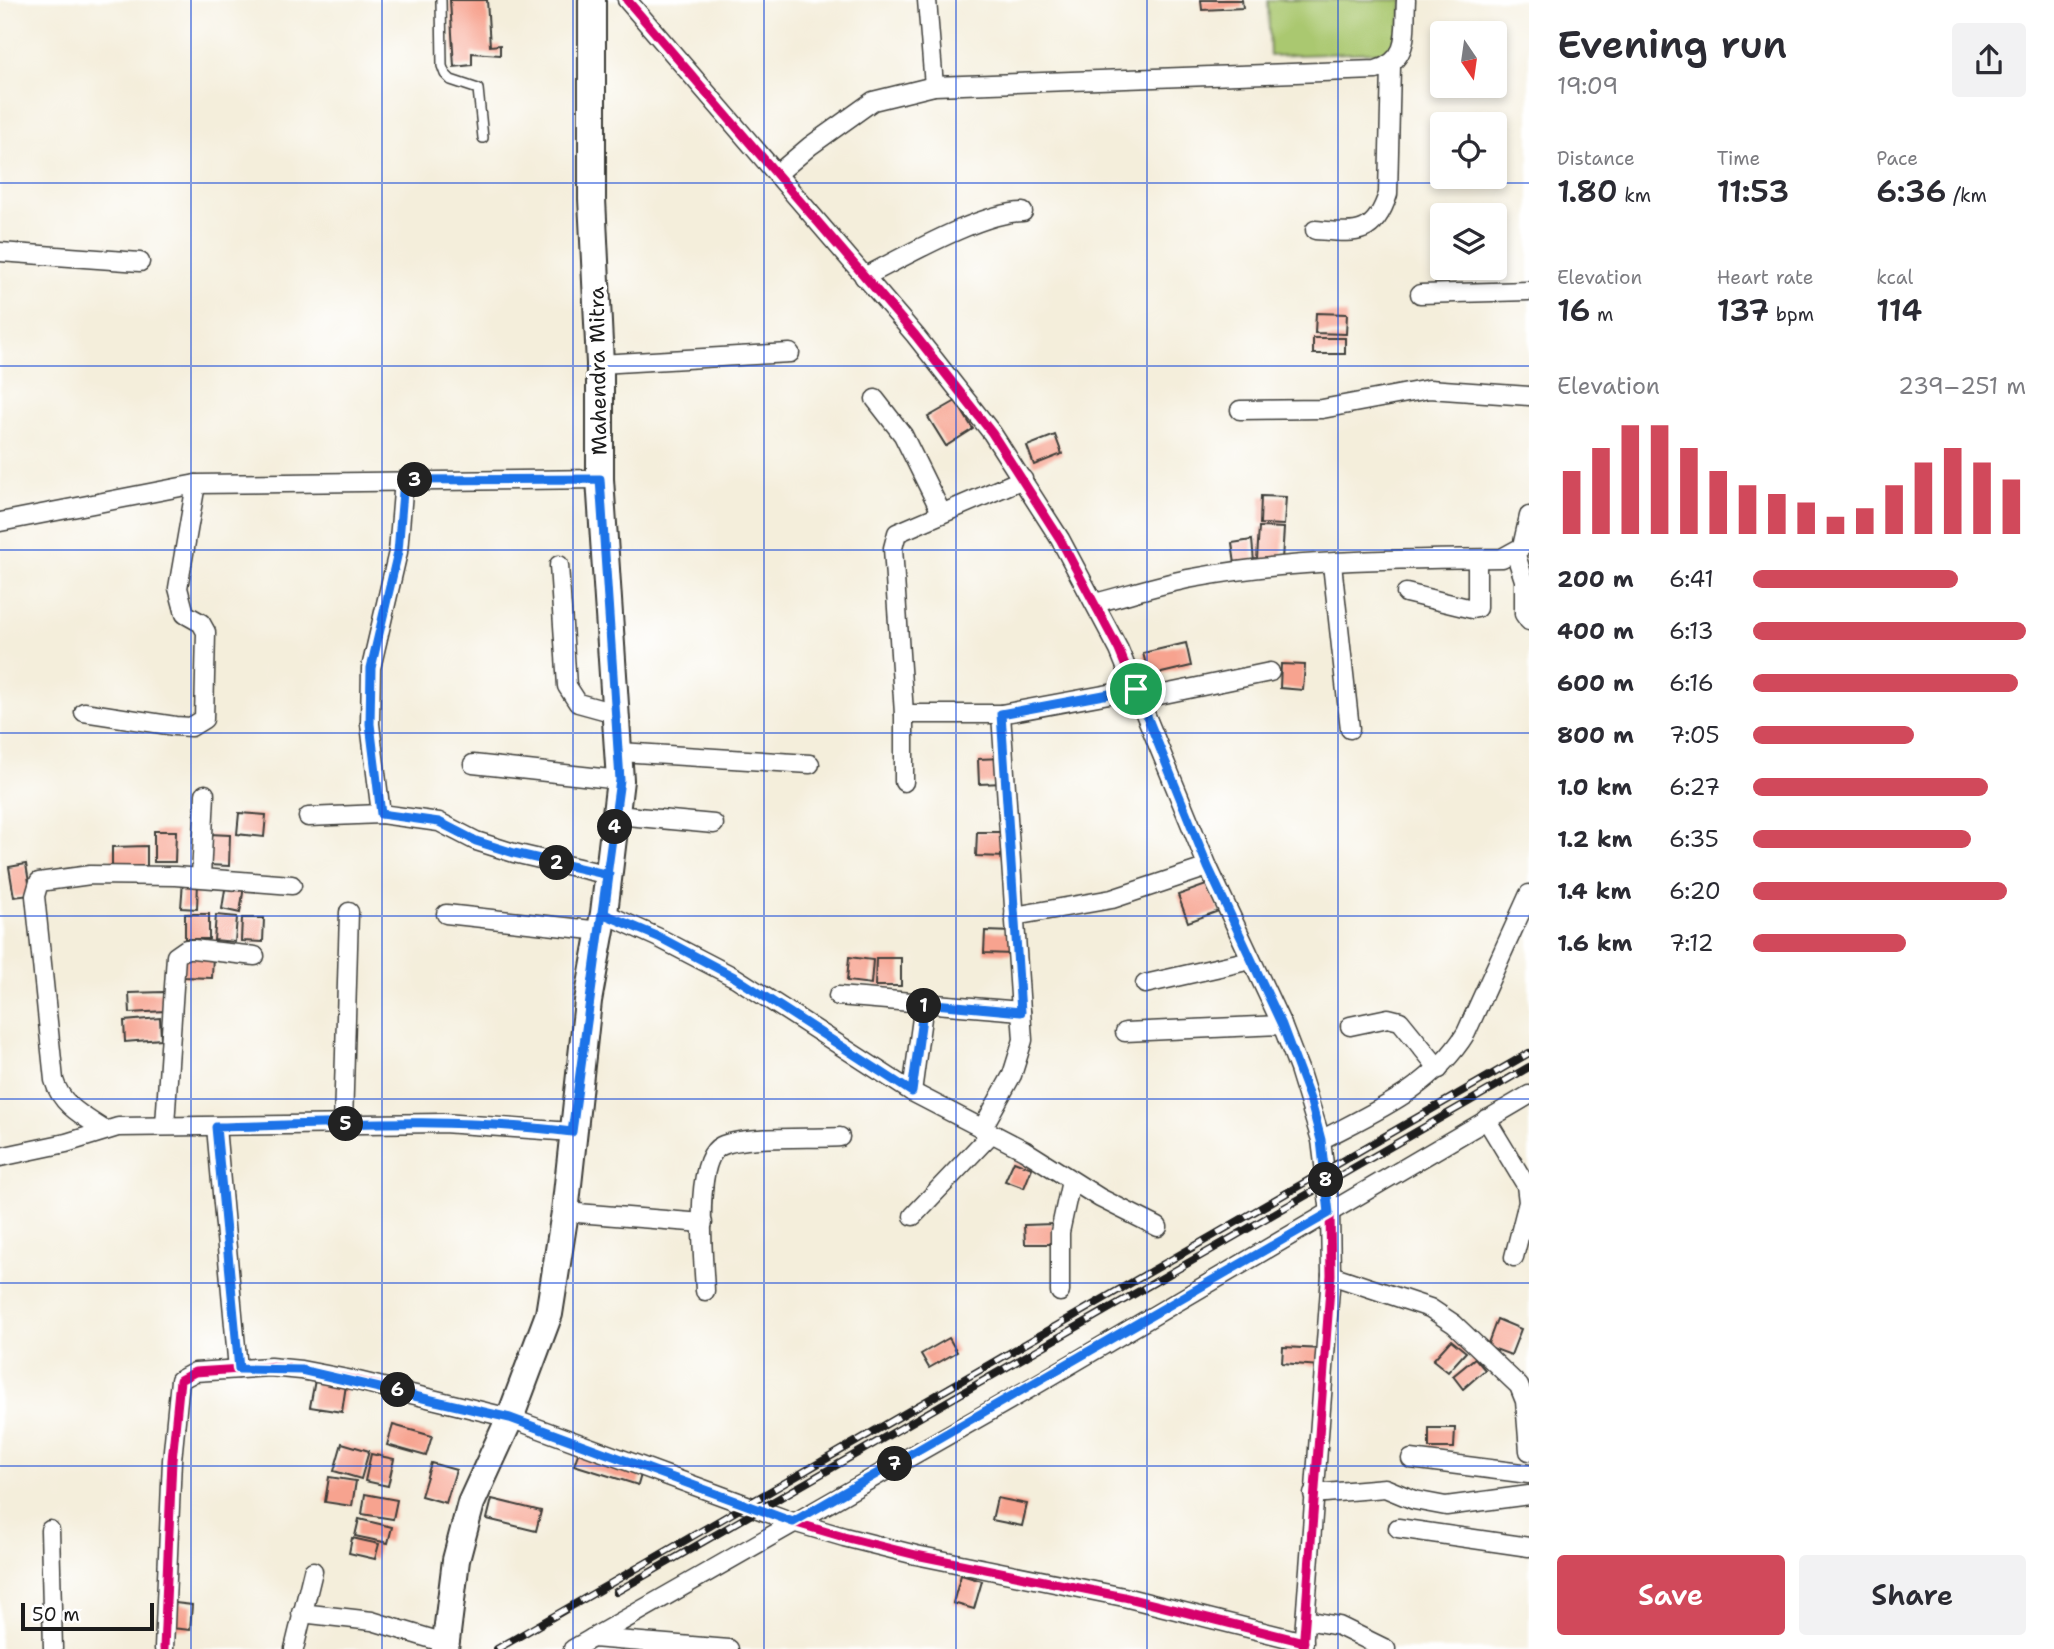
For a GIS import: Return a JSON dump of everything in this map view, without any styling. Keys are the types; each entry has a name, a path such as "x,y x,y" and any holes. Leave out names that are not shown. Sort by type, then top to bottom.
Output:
{"main road":[{"name":"Mahendra Mitra","path":"445,1646 456,1560 471,1503 510,1418 549,1314 565,1212 588,1001 603,923 620,780 618,713 600,479 600,364 592,199 592,0"}],"street":[{"path":"164,1649 178,1387 180,1380 195,1372 239,1369 301,1370 510,1418 793,1522 916,1555 1136,1600 1304,1646 1312,1494 1331,1275 1329,1213 1321,1140 1311,1102 1282,1025 1208,867 1138,694 1094,603 1023,479 992,433 864,277 627,0"},
{"path":"927,0 934,86"},
{"path":"777,174 873,101 934,86 1376,70 1391,66 1400,57 1405,0"},
{"path":"1315,230 1353,233 1364,230 1371,226 1384,207 1388,194 1391,66"},
{"path":"864,277 954,234 1010,212 1023,212"},
{"path":"0,252 140,262"},
{"path":"1419,294 1529,291"},
{"path":"600,364 790,353"},
{"path":"1240,410 1322,409 1429,390 1529,396"},
{"path":"875,399 903,435 942,512"},
{"path":"0,522 196,484 600,479"},
{"path":"904,782 904,714 892,548 897,533 1023,479"},
{"path":"381,814 370,724 371,668 398,552 404,480"},
{"path":"84,712 183,727 191,727 204,719 206,632 201,623 185,614 178,588 196,484"},
{"path":"1094,603 1191,578 1332,564 1502,558 1516,552 1527,538 1529,516"},
{"path":"1516,552 1524,580 1524,614 1529,621"},
{"path":"1406,593 1477,608 1477,559"},
{"path":"1332,564 1350,729"},
{"path":"559,565 567,686 578,703 618,713"},
{"path":"904,714 1001,714 1270,672"},
{"path":"913,1216 986,1131 1020,1056 1023,1040 1001,714"},
{"path":"620,752 810,764"},
{"path":"473,764 620,780"},
{"path":"201,876 205,794"},
{"path":"308,817 381,814 439,822 488,845 609,875"},
{"path":"616,815 714,824"},
{"path":"1014,916 1112,900 1208,867"},
{"path":"103,1129 76,1112 58,1094 54,1080 50,1063 49,1016 37,886 46,880 90,875 201,876 292,885"},
{"path":"1321,1140 1387,1106 1423,1084 1439,1069 1466,1033 1529,894"},
{"path":"343,1124 349,912"},
{"path":"446,914 603,923 659,937 736,978 912,1092 1024,1150 1071,1181 1158,1227"},
{"path":"165,1125 176,956 179,951 193,948 255,956"},
{"path":"1145,984 1251,960"},
{"path":"838,996 1021,1012"},
{"path":"912,1092 924,1003"},
{"path":"1350,1026 1388,1018 1401,1021 1439,1069"},
{"path":"1125,1032 1282,1025"},
{"path":"573,1649 1529,1095"},
{"path":"1486,1119 1526,1185 1528,1202 1514,1257"},
{"path":"0,1157 66,1143 103,1129 165,1125 216,1127 480,1123 572,1132"},
{"path":"216,1127 239,1369"},
{"path":"705,1291 703,1223 706,1163 711,1153 719,1147 738,1142 840,1137"},
{"path":"1060,1292 1060,1231 1071,1181"},
{"path":"565,1212 703,1223"},
{"path":"1331,1275 1430,1308 1454,1324 1519,1386 1525,1401 1529,1451"},
{"path":"1411,1459 1529,1474"},
{"path":"1312,1494 1385,1488 1415,1500 1446,1506 1529,1495"},
{"path":"1398,1528 1529,1547"},
{"path":"50,1530 53,1649"},
{"path":"294,1649 313,1571"},
{"path":"301,1613 372,1620 445,1646"},
{"path":"1306,1620 1339,1626 1386,1649"},
{"path":"592,1638 662,1647 684,1644 729,1649"}],"lane":[{"path":"441,0 442,66 451,80 478,89 482,138"}],"green space":[{"path":"1268,0 1403,0 1397,46 1380,52 1270,56"}],"building":[{"path":"450,0 487,0 490,46 500,45 500,55 472,53 472,65 454,67"},
{"path":"1201,0 1242,0 1243,8 1202,10"},
{"path":"1316,313 1347,314 1346,334 1315,333"},
{"path":"1313,338 1345,338 1345,354 1313,354"},
{"path":"956,401 973,429 946,446 928,417"},
{"path":"1055,435 1062,454 1034,465 1027,446"},
{"path":"1261,496 1286,497 1284,525 1260,524"},
{"path":"1259,527 1284,528 1282,560 1257,559"},
{"path":"1252,540 1254,562 1235,564 1232,543"},
{"path":"1186,643 1191,666 1149,676 1143,653"},
{"path":"1281,664 1305,665 1303,690 1280,688"},
{"path":"1003,758 1004,783 979,784 978,759"},
{"path":"239,813 266,815 264,837 237,834"},
{"path":"154,831 176,831 175,862 154,862"},
{"path":"977,832 1008,832 1007,857 976,856"},
{"path":"209,834 230,835 229,866 208,865"},
{"path":"147,846 147,866 112,866 112,847"},
{"path":"26,864 31,895 14,897 9,867"},
{"path":"183,881 198,882 197,909 181,908"},
{"path":"226,883 244,886 240,913 222,909"},
{"path":"1209,884 1219,911 1188,922 1178,895"},
{"path":"185,914 209,914 209,939 185,939"},
{"path":"216,915 237,917 235,942 214,940"},
{"path":"242,918 264,918 263,942 241,941"},
{"path":"985,931 1013,932 1012,954 984,953"},
{"path":"184,953 213,954 212,978 183,977"},
{"path":"849,957 873,960 871,984 847,981"},
{"path":"876,958 901,958 901,986 875,986"},
{"path":"164,992 165,1011 130,1013 129,993"},
{"path":"160,1018 161,1039 125,1042 124,1021"},
{"path":"1014,1161 1032,1168 1024,1188 1005,1181"},
{"path":"1053,1224 1053,1244 1025,1244 1024,1225"},
{"path":"1497,1319 1521,1329 1511,1355 1487,1346"},
{"path":"949,1338 957,1352 929,1368 921,1354"},
{"path":"1451,1340 1466,1352 1448,1372 1433,1360"},
{"path":"1283,1347 1322,1349 1320,1366 1282,1363"},
{"path":"1475,1358 1485,1370 1463,1389 1453,1376"},
{"path":"315,1380 346,1385 342,1412 310,1407"},
{"path":"393,1425 432,1436 426,1456 387,1445"},
{"path":"1429,1428 1455,1428 1454,1448 1429,1448"},
{"path":"342,1443 369,1451 361,1479 334,1471"},
{"path":"579,1451 642,1471 638,1485 574,1465"},
{"path":"371,1454 394,1459 388,1486 365,1481"},
{"path":"431,1463 456,1470 446,1503 421,1496"},
{"path":"329,1477 356,1481 352,1506 325,1502"},
{"path":"365,1494 397,1500 393,1519 362,1514"},
{"path":"997,1498 1027,1504 1022,1526 992,1520"},
{"path":"492,1499 541,1511 536,1531 487,1519"},
{"path":"359,1519 392,1527 388,1543 355,1536"},
{"path":"352,1538 379,1544 375,1559 349,1553"},
{"path":"961,1575 982,1581 974,1609 953,1603"},
{"path":"175,1603 192,1605 190,1630 172,1628"}],"railway":[{"path":"497,1649 1529,1053"},
{"path":"616,1592 1529,1067"}],"cycle path":[{"path":"627,0 915,335 992,433 1060,539 1119,650 1208,867 1282,1025 1321,1140 1330,1213 1331,1275 1303,1649"},
{"path":"164,1649 172,1460 180,1380 195,1372 270,1367 358,1381 510,1418 793,1522 844,1537 916,1555 1124,1597 1304,1642"}],"route":[{"path":"1136,689 1001,714 1021,1012 924,1003 912,1092 736,978 659,937 604,914 609,875 514,853 476,841 439,822 381,814 370,724 371,668 398,552 404,480 600,479 618,713 620,780 609,875 604,914 588,1001 572,1132 480,1123 216,1127 239,1369 270,1367 301,1370 510,1418 793,1522 1034,1386 1329,1213 1321,1140 1311,1102 1282,1025 1208,867 1136,689"}]}
